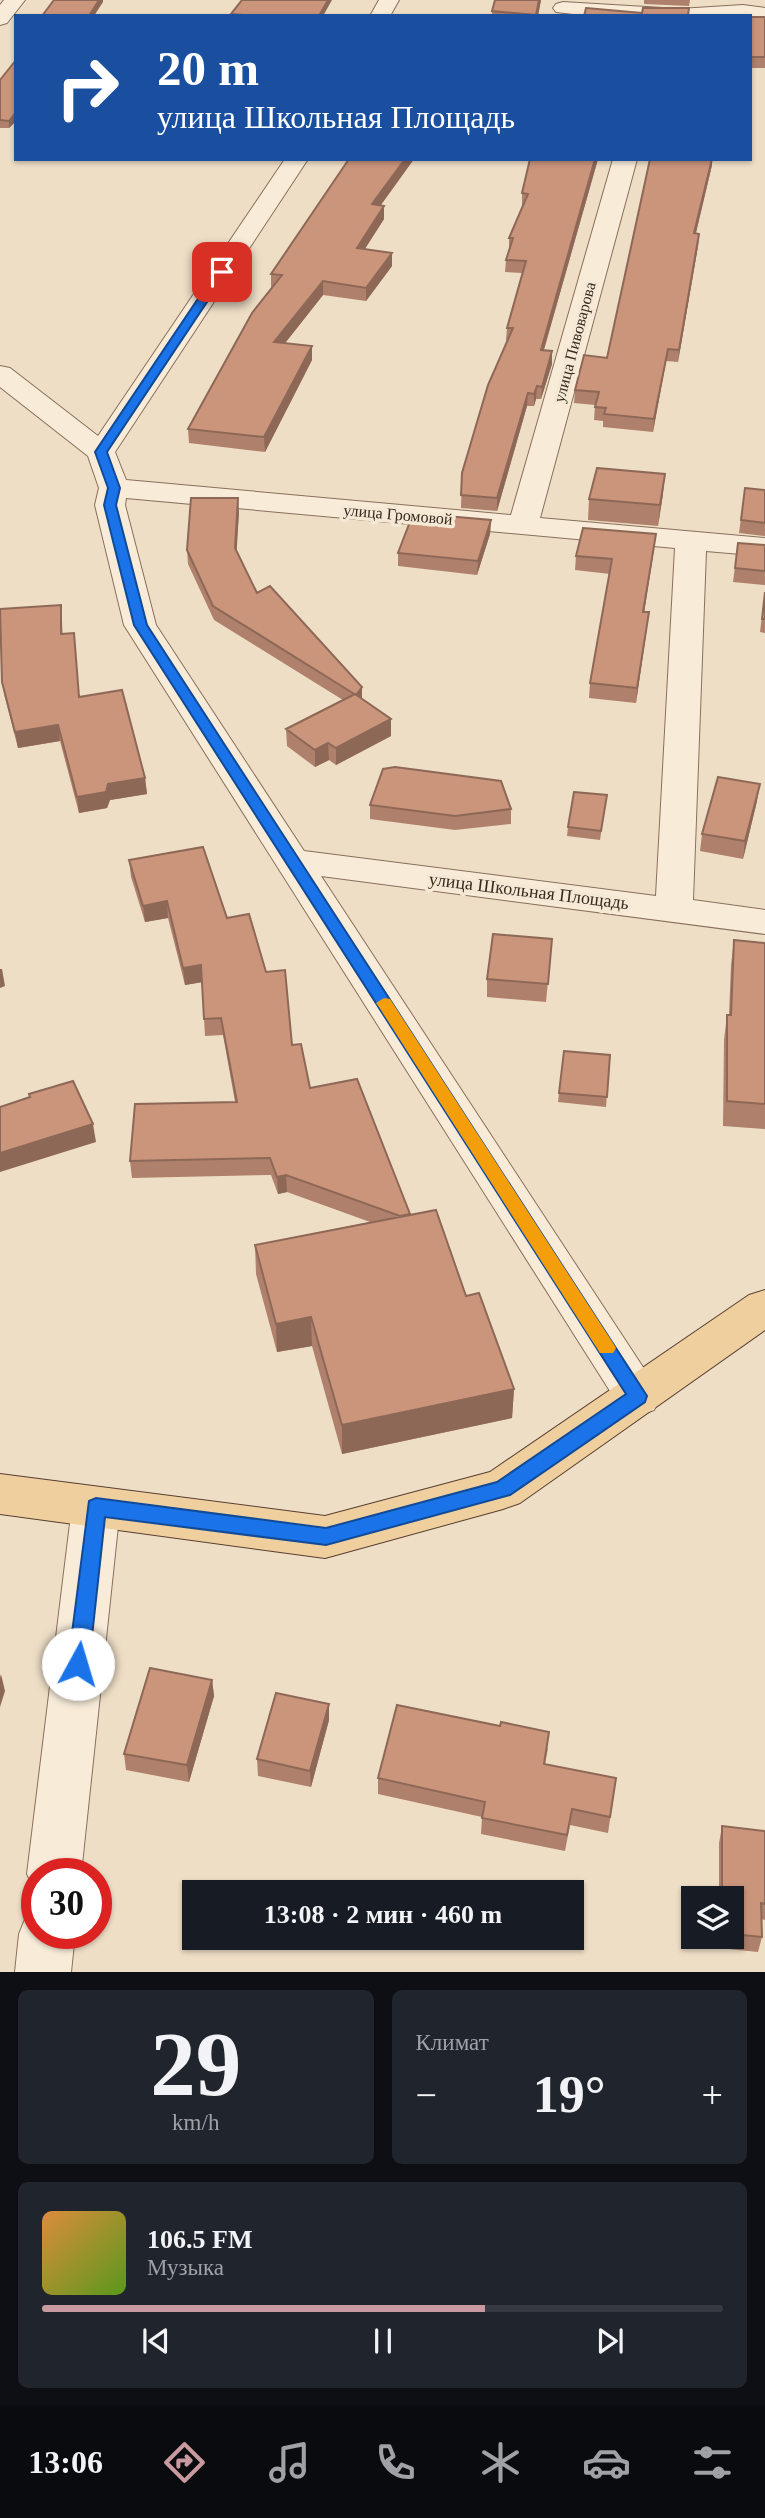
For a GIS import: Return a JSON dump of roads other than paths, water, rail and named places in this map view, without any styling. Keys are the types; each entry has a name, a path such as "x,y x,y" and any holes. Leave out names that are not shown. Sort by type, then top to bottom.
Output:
{"main road":[{"path":"1,1492 326,1537 503,1489 765,1307"}],"street":[{"path":"0,19 15,0"},
{"path":"686,14 744,5 765,14"},
{"path":"563,8 662,14"},
{"path":"101,452 296,161"},
{"name":"улица Пивоварова","path":"523,525 624,161"},
{"path":"0,374 101,452 114,488 110,505 140,625 638,1396"},
{"name":"улица Громовой","path":"114,488 765,547"},
{"path":"674,910 691,540"},
{"name":"улица Школьная Площадь","path":"292,861 765,922"},
{"path":"56,1858 96,1507"},
{"path":"43,1972 45,1949"}]}
